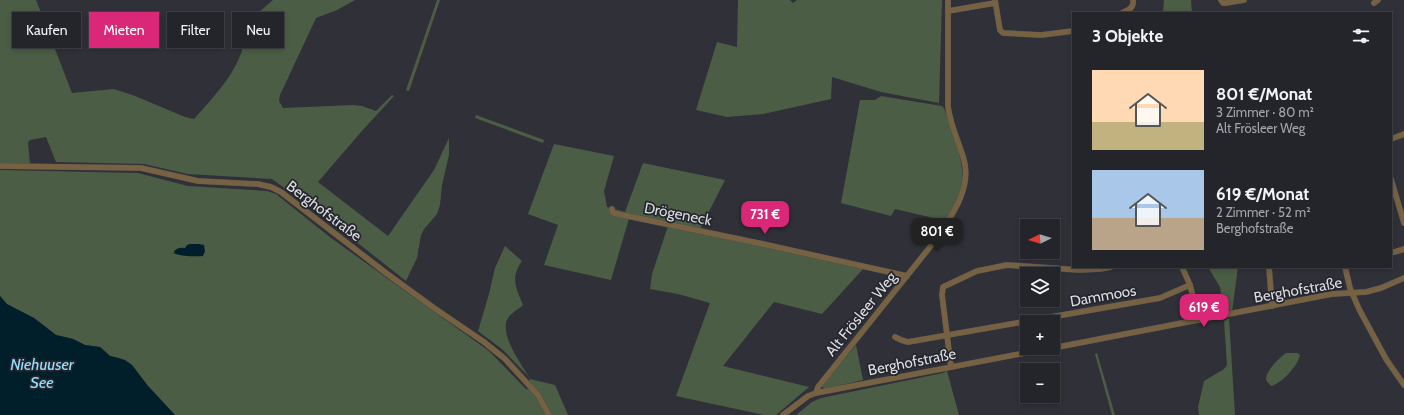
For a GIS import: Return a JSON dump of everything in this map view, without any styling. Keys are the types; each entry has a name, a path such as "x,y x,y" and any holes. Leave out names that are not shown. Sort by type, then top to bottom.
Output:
{"street":[{"name":"Alt Frösleer Weg","path":"816,393 818,387 934,242 950,219 961,197 966,171 964,160 949,116 948,106 948,0"},
{"path":"1124,12 1131,8 1133,5 1133,0"},
{"path":"1221,0 1223,3 1244,0"},
{"path":"948,11 995,2 1000,30 1003,33 1040,35 1072,31"},
{"path":"1392,139 1404,134"},
{"name":"Berghofstraße","path":"0,166 141,168 198,181 258,184 271,187 281,192 386,273 484,342 505,359 538,395 549,415"},
{"path":"1392,182 1404,223"},
{"path":"1392,208 1399,206"},
{"name":"Drögeneck","path":"612,209 613,214 757,243 907,276"},
{"path":"1392,253 1404,249"},
{"name":"Dammoos","path":"951,367 942,295 943,287 977,271 1007,265 1079,270 1106,268"},
{"path":"1182,268 1190,285 1199,320"},
{"path":"1269,268 1272,306"},
{"path":"1346,268 1352,293 1359,309 1386,359 1404,385"},
{"name":"Berghofstraße","path":"1060,346 1332,294 1366,292 1381,288 1404,278"},
{"name":"Dammoos","path":"895,336 908,342 1160,298 1190,285"},
{"name":"Berghofstraße","path":"783,415 808,396 816,393 1020,354"}],"green space":[{"path":"0,0 36,0 41,12 12,12 12,48 55,48 72,93 114,89 185,117 194,119 229,77 236,65 243,48 284,48 284,12 259,12 273,0 355,0 337,10 316,18 280,95 279,101 283,108 353,105 362,106 376,111 392,95 394,96 318,182 388,236 434,170 449,138 449,155 442,185 440,205 437,214 424,229 421,235 417,258 406,281 321,214 272,179 188,174 144,164 56,162 46,137 30,140 28,143 30,164 0,163"},
{"path":"437,0 440,0 409,91 406,90"},
{"path":"738,0 790,0 793,3 797,0 942,0 939,103 881,92 832,77 831,99 763,114 727,117 696,110 717,42 737,47"},
{"path":"1164,0 1191,0 1192,12 1163,12"},
{"path":"881,96 942,106 945,110 962,165 962,183 960,193 946,221 895,209 891,216 841,203 860,100 875,100"},
{"path":"476,115 544,140 543,143 475,118"},
{"path":"554,144 614,156 604,191 607,207 625,212 643,163 725,180 700,229 630,215 611,280 544,265 558,225 528,214"},
{"path":"0,170 138,173 188,186 267,191 276,194 331,238 489,351 527,390 530,379 555,385 568,415 175,415 148,386 132,365 120,358 110,356 100,347 85,345 73,339 56,335 34,318 6,304 0,296"},
{"path":"668,226 864,268 822,314 774,302 723,366 809,387 776,415 764,415 676,396 710,303 678,294 650,289 652,274"},
{"path":"505,246 522,261 516,273 515,283 523,305 510,315 507,320 506,327 509,342 528,376 503,350 478,331 495,268"},
{"path":"1209,268 1238,268 1232,312 1224,313 1220,287"},
{"path":"1229,318 1235,415 1199,415 1198,407 1204,381 1224,369 1227,365 1224,321"},
{"path":"856,345 863,380 825,389 823,388 822,384"},
{"path":"1097,353 1115,415 1112,415 1095,354"},
{"path":"1286,353 1298,353 1300,355 1299,359 1288,374 1275,385 1271,386 1266,381 1267,375 1280,357"},
{"path":"947,371 959,415 796,415 812,402 821,398"}],"water":[{"path":"190,244 204,245 205,251 203,256 186,256 177,254 172,252 175,253 174,251 176,249 185,248"},
{"name":"Niehuuser See","path":"0,296 7,304 34,318 56,335 73,339 85,345 100,347 110,356 125,360 132,365 148,386 175,415 0,415"}]}
